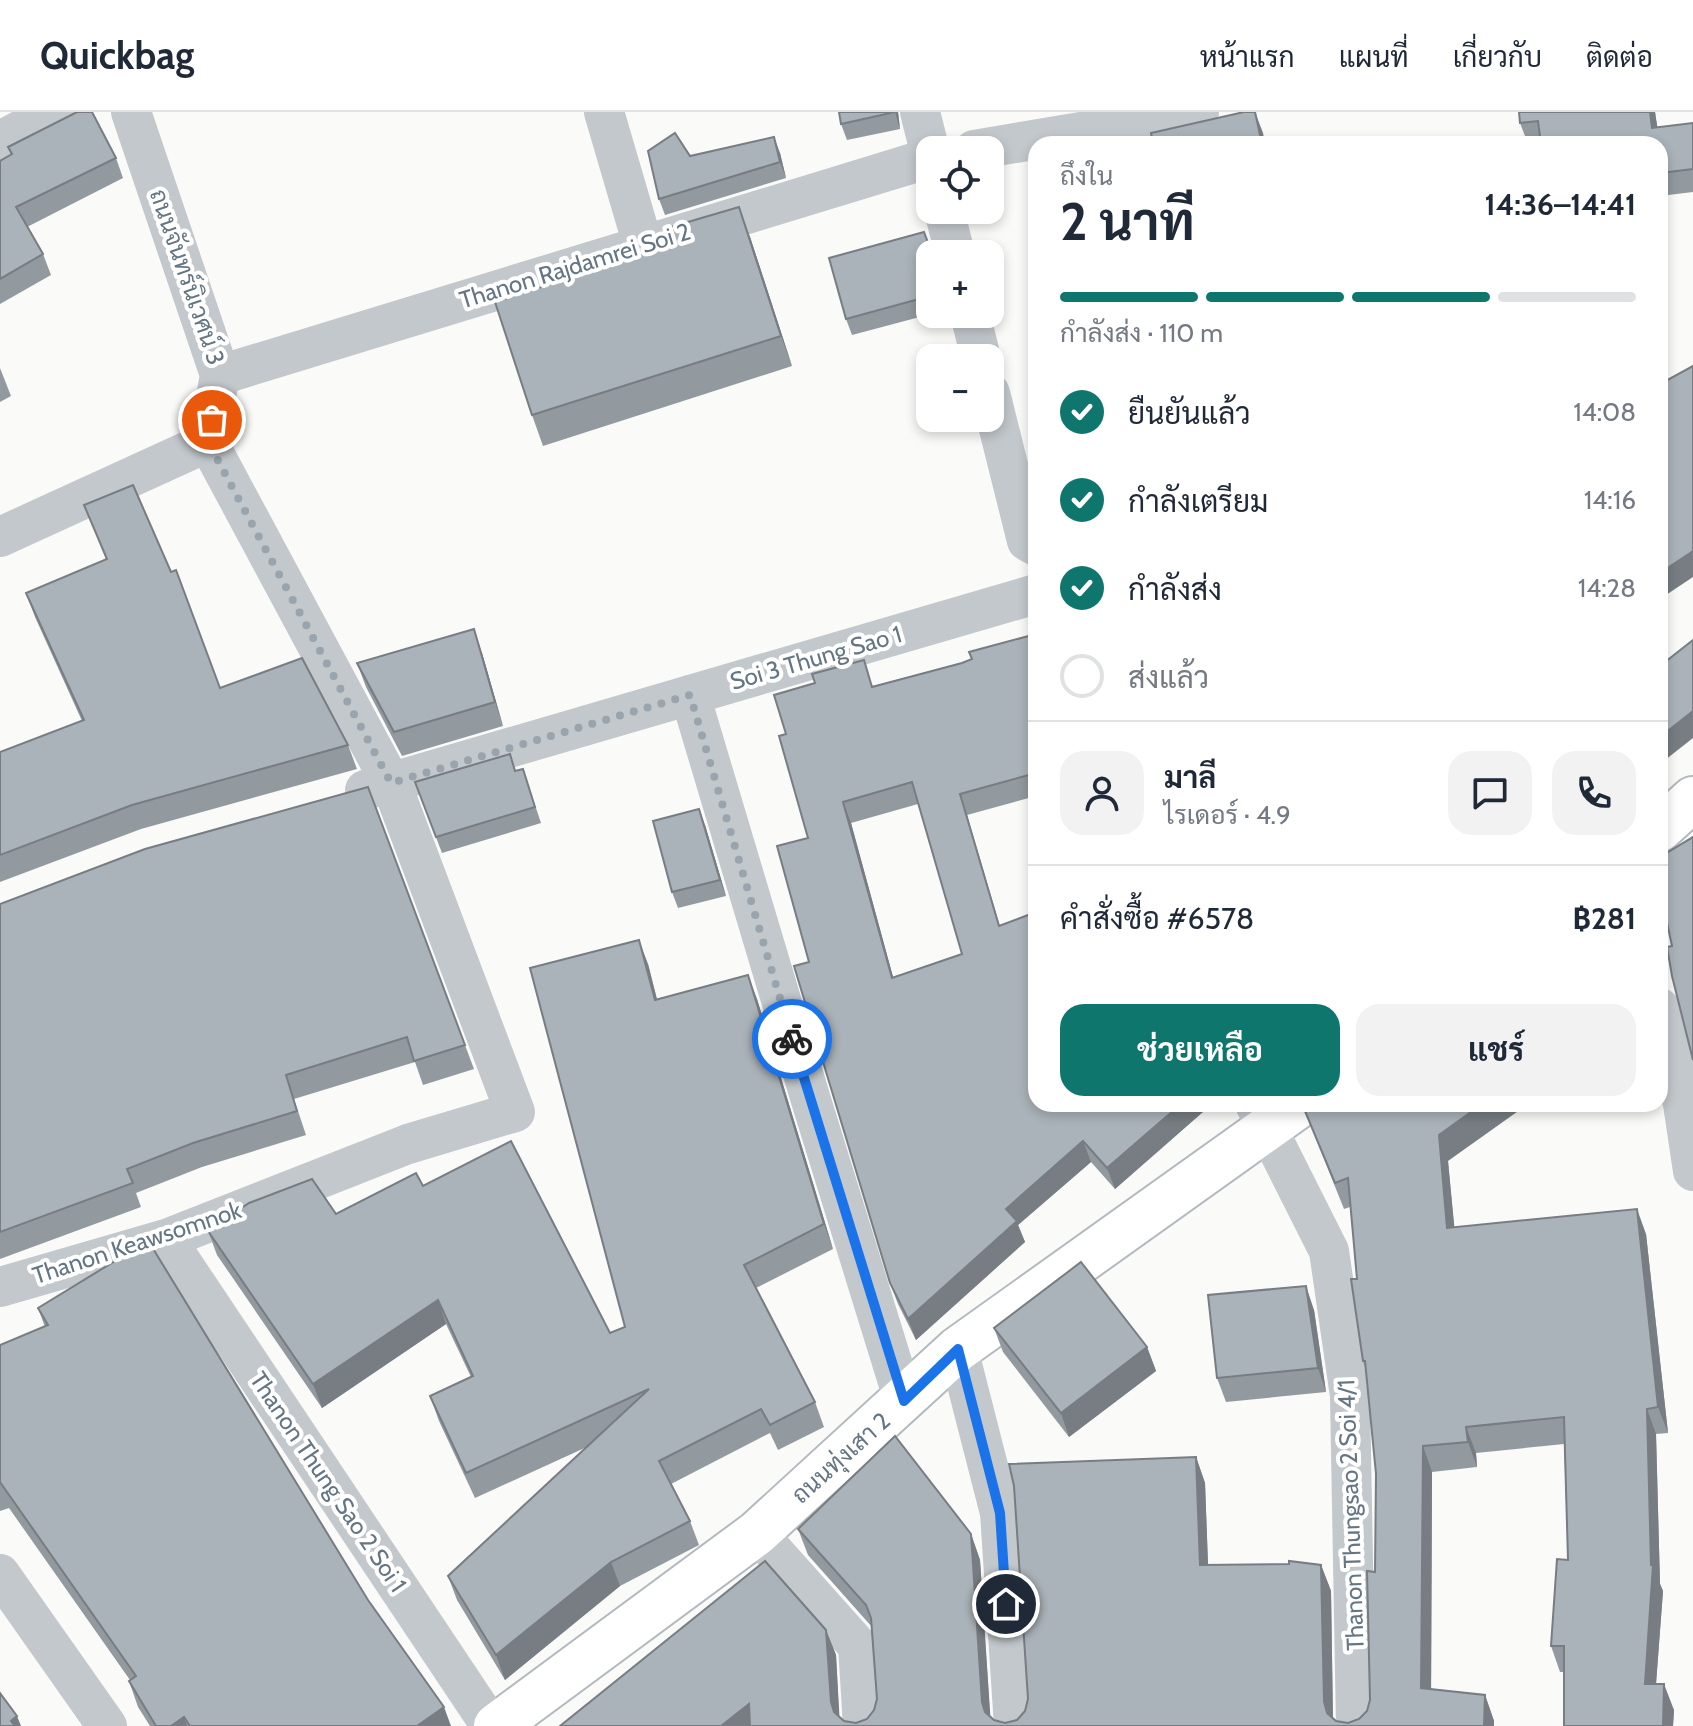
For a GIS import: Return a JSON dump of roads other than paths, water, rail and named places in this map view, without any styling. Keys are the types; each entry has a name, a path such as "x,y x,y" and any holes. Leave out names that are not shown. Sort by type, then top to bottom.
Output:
{"street":[{"path":"0,141 55,112"},
{"name":"ถนนจันทร์นิเวศน์ 3","path":"131,112 220,375 208,442"},
{"path":"604,112 643,245"},
{"path":"920,112 926,136"},
{"path":"1057,136 1199,112"},
{"path":"1004,145 1028,141"},
{"name":"Thanon Rajdamrei Soi 2","path":"220,375 916,159"},
{"path":"1001,432 1028,525"},
{"path":"0,537 208,442 391,783"},
{"name":"Soi 3 Thung Sao 1","path":"330,800 1028,596"},
{"path":"690,695 904,1401"},
{"name":"Thanon Keawsomnok","path":"0,1287 166,1239 408,1144 515,1112 391,783"},
{"path":"1668,822 1693,799"},
{"path":"1668,1041 1683,1104 1693,1171"},
{"name":"ถนนทุ่งเสา 2","path":"494,1726 757,1533 958,1349 1275,1112"},
{"name":"Thanon Thungsao 2 Soi 4/1","path":"1275,1112 1329,1251 1350,1396 1356,1726"},
{"name":"Thanon Thung Sao 2 Soi 1","path":"166,1239 494,1726"},
{"path":"958,1349 1000,1513 1014,1726"},
{"path":"757,1533 858,1646 863,1726"},
{"path":"0,1574 107,1726"}]}
